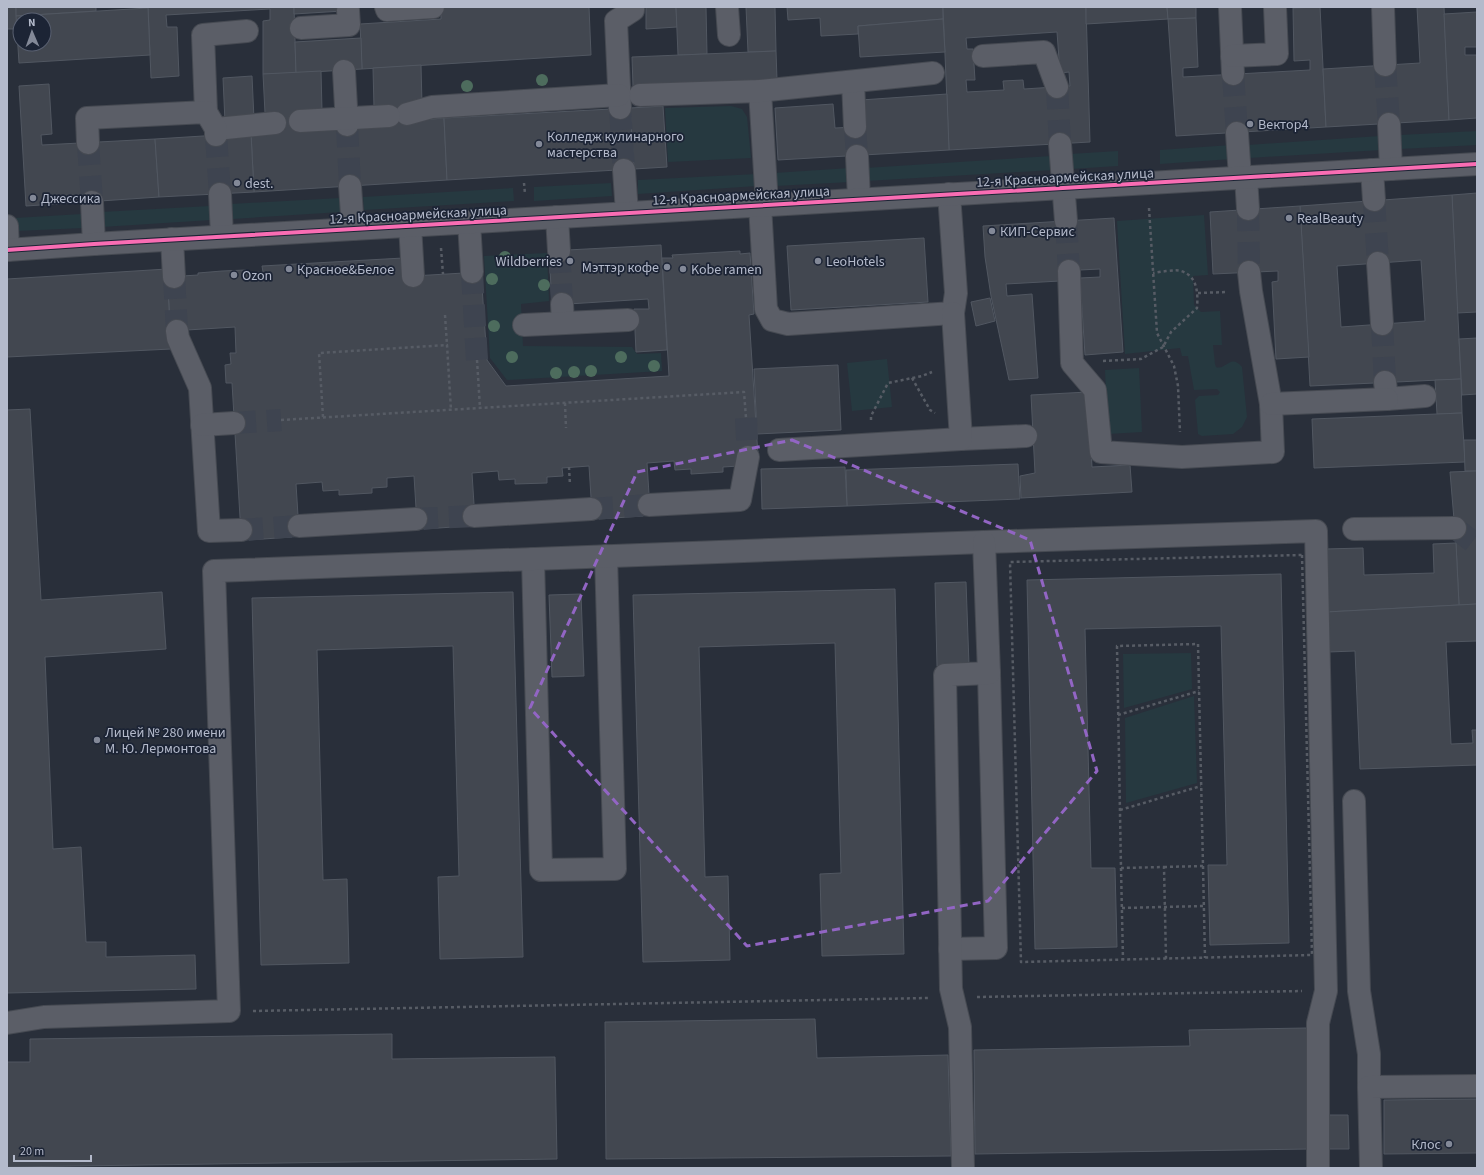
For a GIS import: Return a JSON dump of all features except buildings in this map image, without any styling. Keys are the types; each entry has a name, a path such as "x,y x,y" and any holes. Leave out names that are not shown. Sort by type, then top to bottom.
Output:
{"street":[{"path":"386,7 386,10 433,8"},
{"path":"627,100 616,21 633,10 633,7"},
{"path":"727,7 728,35"},
{"path":"1230,7 1233,65 1277,54 1275,7"},
{"path":"1382,7 1385,65"},
{"path":"301,28 349,25 348,10"},
{"path":"213,125 203,35 247,31"},
{"path":"983,56 1044,52 1057,87"},
{"path":"344,71 346,121"},
{"path":"300,121 346,121 398,115 432,107 627,100 760,91 933,73"},
{"path":"853,82 855,126"},
{"path":"760,91 766,309 772,320 788,324 953,313"},
{"path":"88,143 87,118 213,125 275,124"},
{"path":"1374,200 1382,169 1389,124"},
{"path":"1237,133 1248,209"},
{"path":"1060,144 1066,221"},
{"path":"856,156 859,199"},
{"name":"12-я Красноармейская улица","path":"8,250 222,236 1477,164"},
{"path":"624,170 627,213"},
{"path":"350,186 353,229"},
{"path":"220,194 222,236"},
{"path":"949,194 956,294 953,313 961,439"},
{"path":"92,202 94,244"},
{"path":"557,217 559,251"},
{"path":"469,222 472,272"},
{"path":"410,225 413,276"},
{"path":"7,226 8,250"},
{"path":"172,239 174,277"},
{"path":"1378,263 1382,324"},
{"path":"1069,271 1072,363 1095,390 1101,452 1182,457 1273,452 1271,404 1249,272"},
{"path":"524,324 563,313 628,320"},
{"path":"177,331 178,338 200,388 209,532 241,530"},
{"path":"1271,404 1386,391 1425,396"},
{"path":"202,425 234,423"},
{"path":"779,450 1026,436"},
{"path":"649,505 740,500 748,456"},
{"path":"474,516 591,509"},
{"path":"298,526 416,519"},
{"path":"1354,529 1455,528"},
{"path":"7,1023 44,1017 229,1011 214,571 1316,531 1326,991 1318,1023 1318,1168"},
{"path":"950,949 996,948 984,542"},
{"path":"533,559 541,870 615,869 606,556"},
{"path":"963,1168 960,1027 952,988 950,949 945,674 989,673"},
{"path":"1354,801 1359,991 1369,1054 1371,1168"},
{"path":"1369,1087 1477,1086"}],"path":[{"path":"1148,205 1157,333 1174,366 1178,386 1182,457"},
{"path":"441,248 443,274"},
{"path":"1072,363 1141,359 1163,347 1171,332 1197,308 1198,293 1193,279 1181,271 1153,273"},
{"path":"445,315 450,410"},
{"path":"323,417 319,353 447,345"},
{"path":"477,360 480,408"},
{"path":"872,444 871,416 888,383 935,372 956,370"},
{"path":"912,378 930,410 940,414 959,413"},
{"path":"281,420 744,392 746,418"},
{"path":"565,402 566,428"},
{"path":"1302,555 1312,955 1166,959 1021,962 1010,562 1302,555"},
{"path":"1123,960 1117,646 1198,644 1205,958"},
{"path":"1118,715 1199,691"},
{"path":"1120,810 1201,786"},
{"path":"1121,868 1203,866"},
{"path":"1164,867 1166,959"},
{"path":"1122,908 1204,906"},
{"path":"229,1011 1326,991"}],"highlighted area":[{"path":"792,440 1030,540 1097,771 988,901 747,946 530,708 637,472"}],"shaded area":[{"path":"731,106 742,109 747,117 751,158 668,162 665,108"},
{"path":"1477,131 1477,145 1400,149 1400,135"},
{"path":"1380,136 1381,150 1249,158 1248,145"},
{"path":"1231,145 1232,159 1160,164 1160,150"},
{"path":"1118,151 1118,166 1071,169 1070,154"},
{"path":"1052,156 1053,170 866,181 865,168"},
{"path":"850,168 850,182 775,186 774,173"},
{"path":"757,174 757,186 638,194 638,180"},
{"path":"611,183 612,196 534,201 534,187"},
{"path":"513,188 514,201 364,210 363,197"},
{"path":"340,198 341,212 232,219 231,204"},
{"path":"210,206 211,220 102,227 101,212"},
{"path":"82,214 83,228 16,231 15,218"},
{"path":"1204,215 1208,275 1193,276 1194,305 1201,312 1220,311 1222,345 1213,345 1215,364 1216,367 1219,368 1234,362 1238,363 1242,367 1247,417 1242,427 1233,434 1202,436 1198,434 1195,400 1199,396 1218,395 1220,392 1217,389 1194,390 1188,356 1182,356 1180,348 1125,354 1117,221"},
{"path":"547,253 549,301 521,304 523,346 632,347 637,354 661,353 662,371 507,380 490,358 484,256"},
{"path":"887,359 892,407 852,411 847,363"},
{"path":"1139,368 1142,432 1108,434 1105,370"},
{"path":"1191,653 1192,689 1124,708 1123,654"},
{"path":"1194,696 1197,783 1126,803 1125,718"}],"tunnel":[{"path":"1385,65 1389,124"},
{"path":"1233,74 1237,133"},
{"path":"1057,87 1060,144"},
{"path":"620,108 624,170"},
{"path":"347,125 350,186"},
{"path":"855,127 857,156"},
{"path":"216,135 220,194"},
{"path":"88,143 92,202"},
{"path":"1374,200 1378,263"},
{"path":"1248,209 1249,272"},
{"path":"1066,221 1069,271"},
{"path":"559,251 562,304"},
{"path":"472,272 477,360"},
{"path":"174,277 177,331"},
{"path":"1382,324 1385,382"},
{"path":"746,418 748,457"},
{"path":"234,423 281,420"},
{"path":"591,509 649,505"},
{"path":"416,519 474,516"},
{"path":"241,530 299,526"},
{"path":"1455,528 1477,545"}],"cycle path":[{"path":"7,250 1477,164"}],"place":[{"name":"Вектор4","path":"1250,124"},
{"name":"Колледж кулинарного мастерства","path":"539,144"},
{"name":"dest.","path":"237,183"},
{"name":"Джессика","path":"33,198"},
{"name":"RealBeauty","path":"1289,218"},
{"name":"КИП-Сервис","path":"992,231"},
{"name":"Wildberries","path":"570,261"},
{"name":"LeoHotels","path":"818,261"},
{"name":"Мэттэр кофе","path":"667,267"},
{"name":"Красное&Белое","path":"289,269"},
{"name":"Kobe ramen","path":"683,269"},
{"name":"Ozon","path":"234,275"},
{"name":"Лицей № 280 имени М. Ю. Лермонтова","path":"97,740"},
{"name":"Клос","path":"1449,1144"}]}
